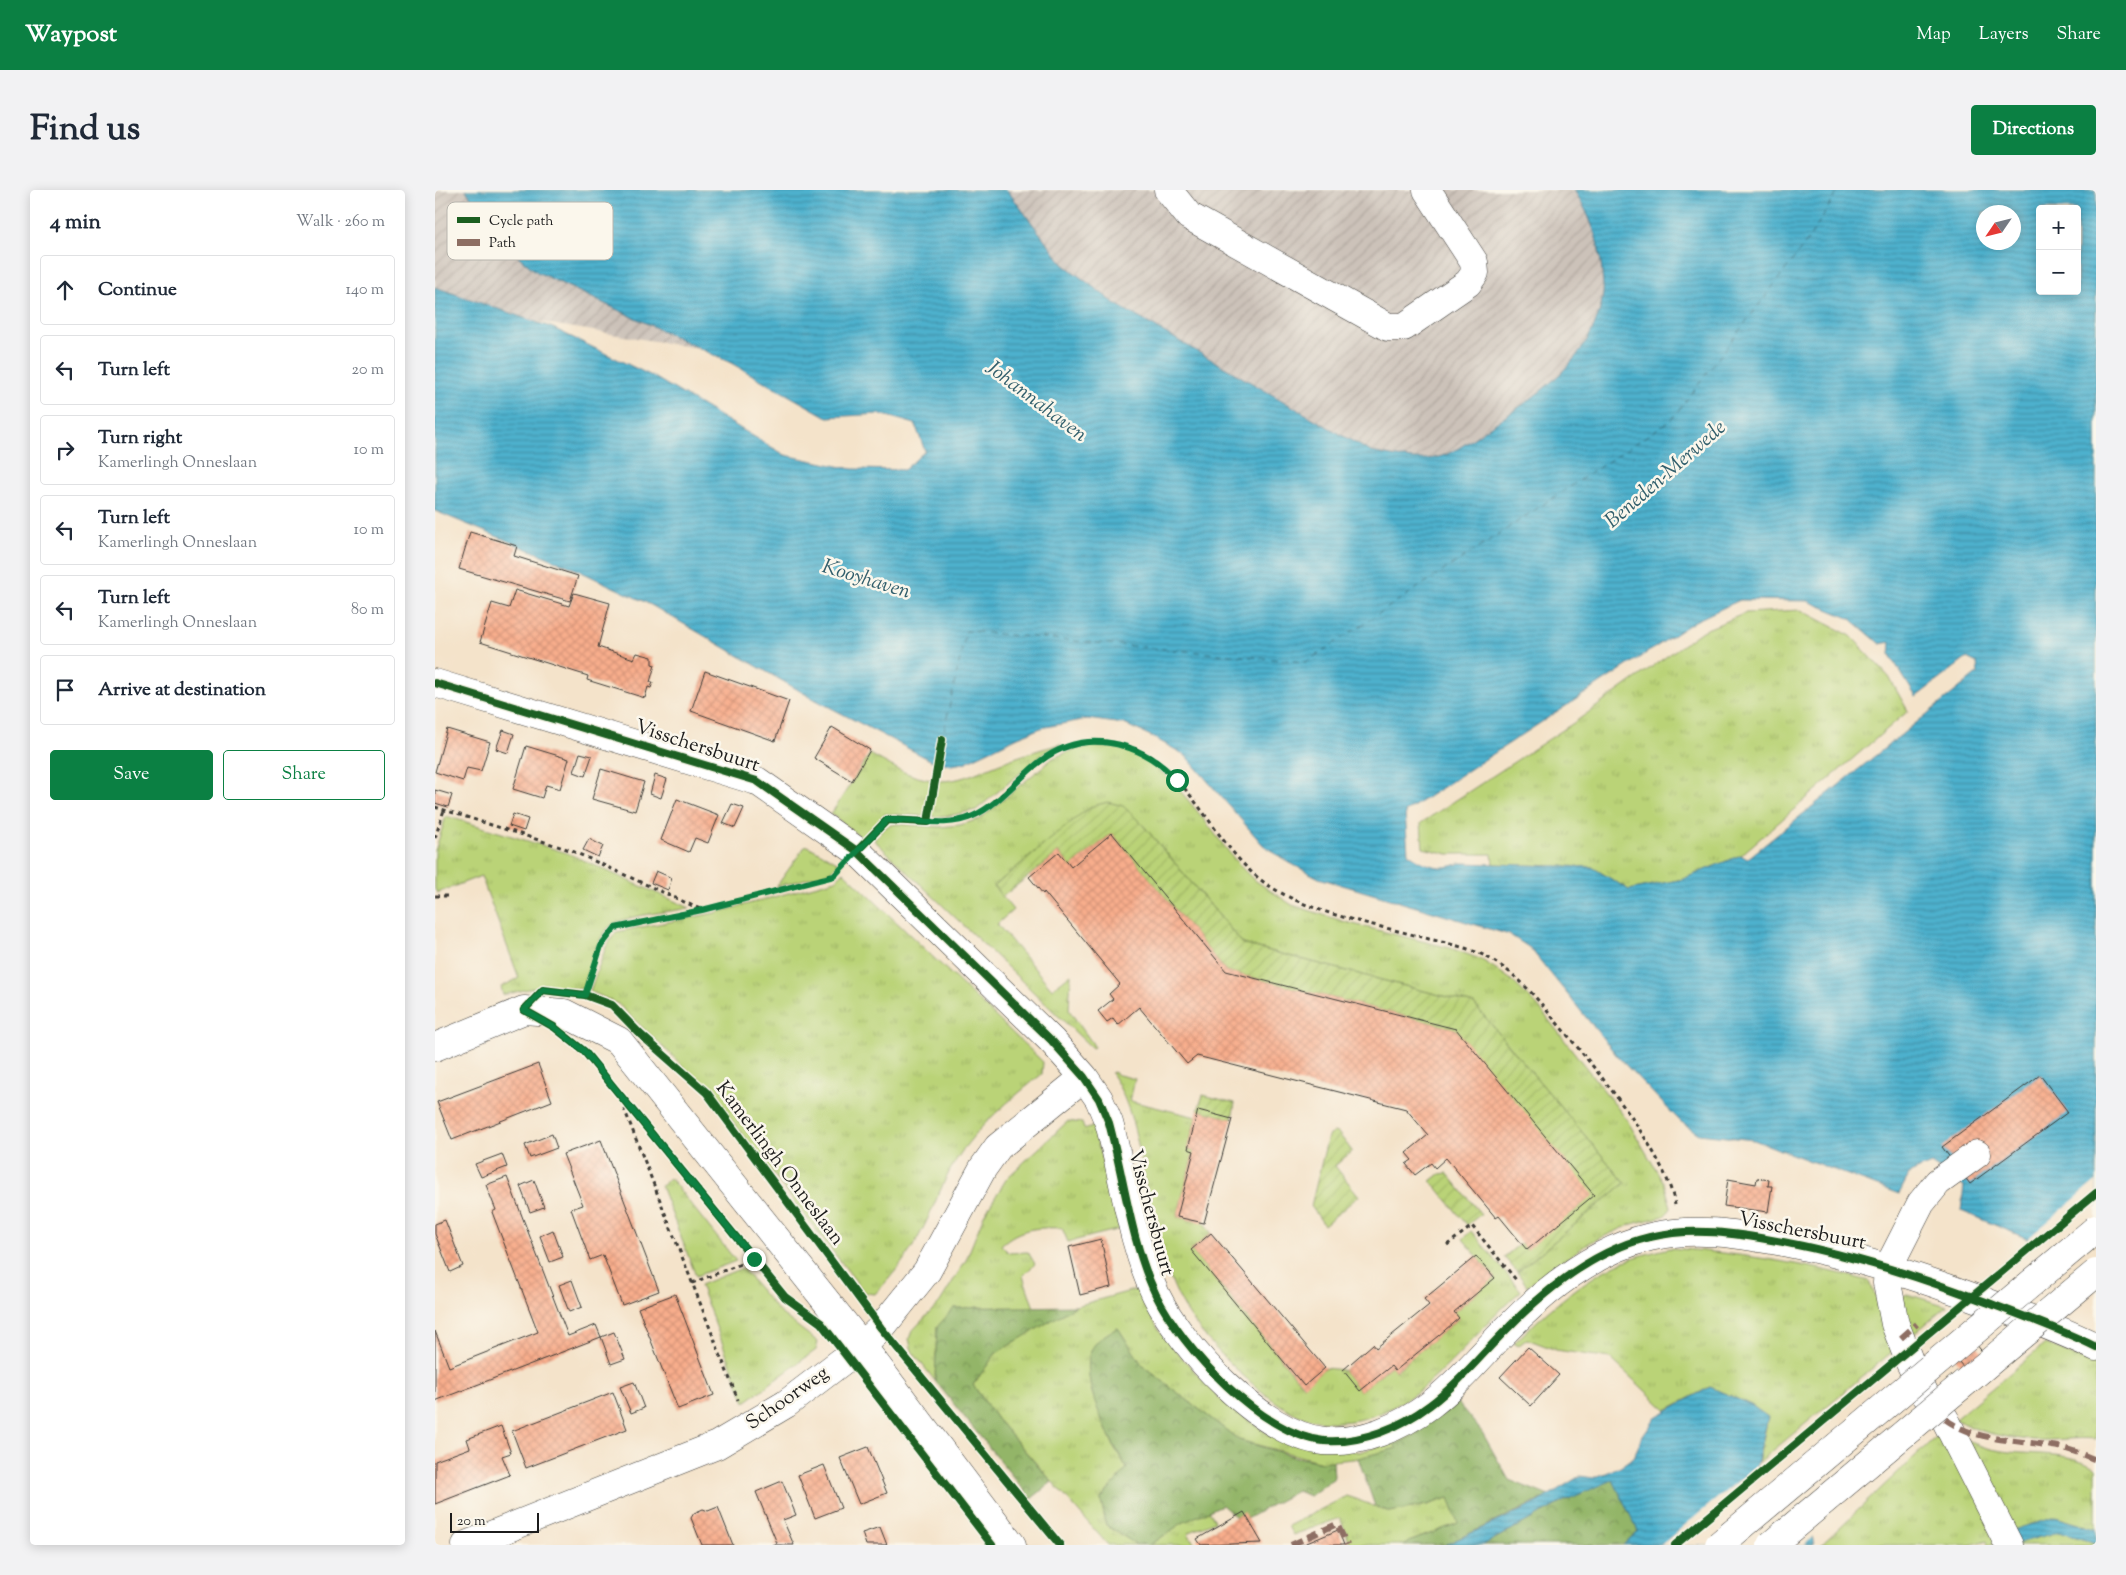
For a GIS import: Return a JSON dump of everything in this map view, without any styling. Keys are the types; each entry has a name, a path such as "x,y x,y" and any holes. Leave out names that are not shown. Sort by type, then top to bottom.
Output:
{"street":[{"path":"1168,190 1189,216 1389,327 1404,327 1468,283 1475,273 1474,262 1427,190"},
{"name":"Visschersbuurt","path":"435,683 757,781 857,851 1052,1041 1084,1077 1099,1099 1109,1123 1148,1274 1170,1318 1188,1344 1235,1393 1264,1416 1301,1436 1323,1441 1346,1441 1384,1431 1412,1418 1451,1388 1535,1302 1575,1272 1597,1258 1649,1237 1675,1233 1706,1231 1834,1252 1889,1268 2062,1330 2096,1347"},
{"path":"435,1047 524,1010 564,1013 619,1041 862,1346 1012,1545"},
{"name":"Schoorweg","path":"466,1545 717,1445 786,1404 862,1346 881,1328 927,1271 983,1168 999,1147 1084,1077"},
{"path":"1977,1154 1938,1182 1921,1203 1889,1268 1887,1283 1893,1316 1910,1363 1925,1394 1945,1419 2009,1545"},
{"path":"1719,1545 2096,1230"},
{"path":"1771,1545 2096,1273"}],"path":[{"path":"926,819 955,820 973,816 985,809 1039,762 1056,750 1078,744 1103,742 1132,747 1155,760 1167,770 1248,868 1265,884 1314,908 1479,954 1505,969 1523,983 1627,1111 1646,1141 1671,1187 1676,1212 1675,1233"},
{"path":"435,807 570,850 702,910"},
{"path":"435,838 444,810"},
{"path":"594,998 581,995 601,946 615,928 702,910 834,876 857,851"},
{"path":"435,896 449,896"},
{"path":"613,1086 637,1115"},
{"path":"618,1092 748,1426"},
{"path":"1447,1245 1472,1226 1535,1302"},
{"path":"748,1251 760,1266"},
{"path":"692,1283 754,1259"}],"shaded area":[{"path":"435,190 1589,190 1608,220 1603,361 1473,475 435,305"}],"green space":[{"path":"1801,610 1851,636 1889,677 1908,711 1741,855 1683,879 1629,890 1592,867 1493,864 1492,854 1448,854 1423,848 1421,823 1575,722 1702,631 1746,613"},
{"path":"1061,744 1044,753 976,810 943,817 885,814 862,838 831,814 870,754 911,775 937,781 946,781 965,777 1017,757"},
{"path":"1093,746 1125,750 1150,763 1178,789 1241,867 1253,879 1292,905 1349,923 1450,948 1480,959 1510,979 1537,1005 1627,1120 1664,1183 1671,1207 1669,1211 1664,1216 1632,1224 1589,1243 1527,1286 1517,1272 1625,1183 1474,1004 1243,944 1142,824 1093,806 994,886 1013,910 997,924 1052,989 1071,974 1069,1010 1093,1044 1094,1047 1092,1048 874,840 886,827 894,824 940,827 960,825 980,819 1053,758 1076,749"},
{"path":"1108,802 1123,806 1142,824 1243,944 1474,1004 1625,1183 1517,1272 1504,1257 1521,1243 1527,1250 1456,1029 1226,971 1112,833 1071,867 1059,852 1002,897 994,886 1081,814 1093,806"},
{"path":"446,816 567,853 690,908 634,917 623,920 608,928 595,949 582,989 541,986 503,995 501,987 519,978 481,876 437,893 435,889 435,851"},
{"path":"806,845 839,863 831,872 776,887"},
{"path":"844,872 1043,1062 1042,1074 984,1124 965,1147 941,1188 924,1227 914,1244 899,1266 875,1294 865,1293 709,1091 618,1004 590,991 606,947 616,932 715,913 836,880"},
{"path":"1114,1072 1115,1074 1135,1079 1130,1101 1196,1117 1188,1149 1194,1151 1177,1217 1204,1223 1211,1233 1191,1250 1303,1386 1325,1368 1343,1370 1360,1391 1391,1366 1396,1371 1459,1318 1454,1312 1495,1278 1463,1239 1471,1231 1521,1291 1426,1385 1389,1409 1359,1420 1337,1422 1305,1418 1290,1411 1256,1387 1223,1356 1195,1324 1181,1302 1169,1276 1157,1240 1135,1132 1121,1090 1111,1073"},
{"path":"1203,1095 1235,1103 1232,1119 1198,1110"},
{"path":"1068,1121 1082,1123 1084,1129 1093,1126 1120,1229 1068,1242 1062,1228 1037,1228 1022,1232 1008,1239 1001,1245 1009,1253 1028,1252 1035,1264 1023,1276 1034,1308 975,1307 937,1327 935,1381 912,1351 909,1339 912,1331 940,1302 966,1260 984,1215 1007,1178"},
{"path":"1334,1132 1339,1134 1352,1151 1335,1166 1359,1196 1324,1225 1311,1206 1328,1136"},
{"path":"1447,1173 1481,1214 1467,1225 1431,1181 1440,1174"},
{"path":"670,1178 736,1261 696,1276 661,1186"},
{"path":"1670,1248 1770,1260 1820,1269 1869,1281 1898,1347 1758,1463 1768,1418 1751,1405 1710,1387 1666,1410 1610,1358 1556,1350 1527,1339 1518,1346 1514,1343 1554,1306 1601,1273 1633,1258"},
{"path":"742,1268 779,1312 818,1342 816,1350 745,1402 700,1285"},
{"path":"1138,1289 1159,1331 1178,1353 1221,1400 1268,1434 1359,1452 1395,1442 1419,1430 1420,1433 1395,1445 1397,1448 1363,1458 1322,1462 1239,1440 1143,1366 1118,1328 1089,1355 1091,1390 1114,1447 1127,1468 1101,1499 1106,1525 1137,1545 1108,1545 997,1419 973,1385 996,1353 1021,1337 1076,1306"},
{"path":"1907,1294 1947,1306 1908,1339 1902,1297"},
{"path":"1076,1306 996,1353 973,1385 997,1419 1052,1482 1031,1499 935,1381 937,1327 954,1308"},
{"path":"1118,1328 1143,1366 1239,1440 1296,1457 1322,1462 1333,1461 1334,1478 1310,1496 1297,1491 1248,1518 1236,1517 1222,1505 1182,1523 1150,1545 1137,1545 1106,1525 1101,1499 1127,1468 1106,1430 1094,1400 1090,1385 1089,1357 1093,1347 1100,1339"},
{"path":"2045,1344 2096,1365 2096,1439 2034,1440 2014,1438 1973,1428 1955,1419"},
{"path":"1457,1402 1482,1432 1509,1480 1549,1496 1445,1545 1401,1545 1458,1523 1449,1498 1427,1505 1390,1512 1375,1506 1358,1458 1397,1448 1394,1445 1419,1433 1419,1430"},
{"path":"1945,1428 1986,1448 2074,1458 2096,1468 2096,1529 2055,1517 2015,1536 1988,1545 1987,1540 1970,1545 1821,1545"},
{"path":"1613,1479 1638,1531 1623,1545 1483,1545 1566,1500"},
{"path":"1347,1496 1390,1512 1427,1505 1449,1497 1459,1523 1401,1545 1351,1545 1340,1518 1293,1535 1288,1526"},
{"path":"1209,1510 1215,1521 1188,1533 1195,1545 1150,1545 1182,1523"},
{"path":"2058,1532 2096,1543 2096,1545 1997,1545 2017,1543"}],"water":[{"path":"466,190 1007,190 1063,264 1117,305 1371,452 1403,458 1427,459 1442,456 1456,450 1526,403 1561,373 1589,337 1598,317 1603,294 1602,271 1599,249 1593,229 1585,209 1574,190 2096,190 2096,1208 2031,1240 1961,1211 1964,1186 1931,1164 1910,1173 1899,1194 1754,1140 1699,1134 1680,1121 1618,1057 1530,948 1510,935 1319,878 1288,862 1263,845 1185,755 1149,735 1124,724 1087,719 1041,728 964,763 952,765 934,762 812,698 651,605 571,567 435,511 435,287 553,328 654,377 785,455 852,469 904,470 925,451 915,424 880,414 827,417 731,363 537,272 523,260 613,260 613,202 473,202","holes":["1740,600 1808,601 1851,619 1880,644 1891,642 1890,655 1916,697 1967,658 1977,663 1978,673 1747,859 1741,855 1683,879 1629,890 1592,867 1460,863 1453,866 1439,867 1426,864 1408,853 1405,812 1695,621"]},
{"path":"1710,1387 1751,1405 1768,1417 1756,1468 1812,1536 1814,1545 1623,1545 1638,1531 1613,1480 1566,1500 1483,1545 1445,1545 1533,1505 1580,1476 1593,1478 1619,1468 1633,1458 1643,1436 1657,1416"},
{"path":"2055,1517 2096,1529 2096,1543 2058,1532 2016,1544 2013,1530"}],"pier":[{"path":"2096,1181 2096,1266 2087,1261 2026,1240"},
{"path":"1761,1462 1759,1467 1796,1509 1814,1535 1805,1545 1661,1545"}],"building":[{"path":"470,532 517,546 514,556 578,576 570,601 459,569"},
{"path":"515,590 569,606 574,593 610,603 598,647 634,659 637,653 652,657 652,664 655,665 650,682 653,682 651,688 648,687 645,698 587,680 588,676 480,642 492,603 509,608"},
{"path":"705,671 789,701 775,741 691,711"},
{"path":"832,727 870,750 852,781 814,758"},
{"path":"447,729 490,742 481,771 467,768 463,781 435,772"},
{"path":"503,730 514,734 508,753 496,749"},
{"path":"526,746 569,759 560,789 546,785 542,798 513,789"},
{"path":"580,753 592,756 585,776 574,772"},
{"path":"601,769 644,782 635,811 592,799"},
{"path":"655,775 667,779 661,798 650,794"},
{"path":"435,790 452,795 448,807 435,803"},
{"path":"677,799 719,815 708,843 695,838 689,852 661,840"},
{"path":"732,804 744,808 735,828 723,823"},
{"path":"513,814 528,819 524,831 509,826"},
{"path":"1112,833 1226,971 1456,1029 1594,1195 1527,1250 1499,1216 1496,1218 1446,1158 1435,1168 1431,1163 1415,1175 1406,1164 1412,1160 1406,1153 1428,1135 1406,1109 1197,1056 1187,1064 1139,1007 1118,1025 1113,1018 1107,1022 1098,1011 1113,999 1109,994 1120,984 1044,892 1043,894 1029,877 1059,852 1071,867"},
{"path":"589,839 603,846 598,857 583,850"},
{"path":"656,871 672,878 668,890 651,883"},
{"path":"538,1064 552,1101 452,1140 437,1102"},
{"path":"2040,1075 2068,1112 1970,1184 1942,1147"},
{"path":"1198,1110 1232,1119 1204,1223 1177,1217 1194,1151 1188,1149"},
{"path":"552,1134 557,1148 530,1158 525,1145"},
{"path":"601,1140 659,1291 622,1305 603,1255 590,1260 571,1209 583,1205 563,1154"},
{"path":"502,1154 507,1167 481,1177 475,1164"},
{"path":"507,1177 568,1336 596,1325 601,1337 435,1401 435,1331 449,1367 538,1332 492,1212 496,1210 486,1185"},
{"path":"1757,1178 1769,1180 1768,1186 1772,1186 1768,1212 1724,1206 1728,1179 1756,1184"},
{"path":"534,1180 544,1207 530,1212 520,1186"},
{"path":"445,1220 463,1266 450,1272 435,1234 435,1224"},
{"path":"553,1230 563,1257 550,1262 540,1236"},
{"path":"1211,1233 1325,1368 1304,1386 1191,1250"},
{"path":"1101,1239 1111,1287 1080,1295 1069,1247"},
{"path":"1476,1256 1495,1278 1454,1312 1459,1318 1438,1336 1395,1371 1391,1366 1360,1391 1343,1370 1373,1344 1376,1348 1429,1305 1424,1299"},
{"path":"572,1280 582,1307 569,1312 559,1285"},
{"path":"675,1294 714,1395 678,1409 638,1308"},
{"path":"614,1332 625,1359 611,1364 601,1337"},
{"path":"1971,1338 1990,1361 1971,1376 1952,1354"},
{"path":"1528,1347 1559,1375 1531,1406 1500,1377"},
{"path":"634,1382 644,1408 631,1413 620,1387"},
{"path":"613,1392 627,1429 526,1468 512,1431"},
{"path":"501,1426 511,1453 502,1456 510,1475 435,1504 435,1461 470,1448 467,1439"},
{"path":"868,1447 887,1493 859,1504 840,1458"},
{"path":"824,1465 841,1508 815,1518 798,1475"},
{"path":"782,1481 796,1515 783,1520 794,1545 773,1545 777,1543 756,1492"},
{"path":"718,1507 733,1545 702,1545 691,1518 694,1513 703,1509 708,1511"},
{"path":"1244,1512 1262,1543 1201,1545 1197,1539"},
{"path":"880,1527 887,1545 866,1545 862,1533"},
{"path":"1338,1530 1344,1545 1302,1545"}],"ferry route":[{"path":"942,740 966,631 1306,662 1672,419 1808,240 1839,190"}],"marked path":[{"path":"1901,1338 1917,1324"},
{"path":"1945,1419 1970,1432 1983,1436 2058,1447 2096,1460"},
{"path":"1291,1545 1337,1524 1347,1545"}],"cycle path":[{"path":"435,683 757,781 857,851 1052,1041 1084,1077 1099,1099 1109,1123 1140,1254 1156,1295 1168,1316 1204,1363 1227,1386 1250,1406 1275,1423 1300,1435 1324,1441 1352,1440 1393,1427 1419,1413 1441,1396 1461,1378 1522,1314 1573,1273 1591,1261 1630,1243 1650,1237 1683,1232 1733,1234 1808,1247 1857,1259 1978,1299 2053,1327 2096,1347"},
{"path":"857,851 887,820 928,822 942,740"},
{"name":"Kamerlingh Onneslaan","path":"992,1545 821,1323 785,1297 584,1051 554,1027 524,1010 543,990 585,995 612,1005 640,1034 707,1093 881,1328 1060,1545"},
{"path":"1675,1545 2096,1193"}],"route":[{"path":"754,1259 584,1051 554,1027 524,1010 543,990 585,995 601,946 615,928 702,910 834,876 887,820 904,819 928,822 955,820 973,816 985,809 1039,762 1056,750 1078,744 1103,742 1132,747 1155,760 1177,780"}],"water label":[{"name":"Johannahaven","path":"1036,402"},
{"name":"Beneden-Merwede","path":"1666,475"},
{"name":"Kooyhaven","path":"866,580"}]}
